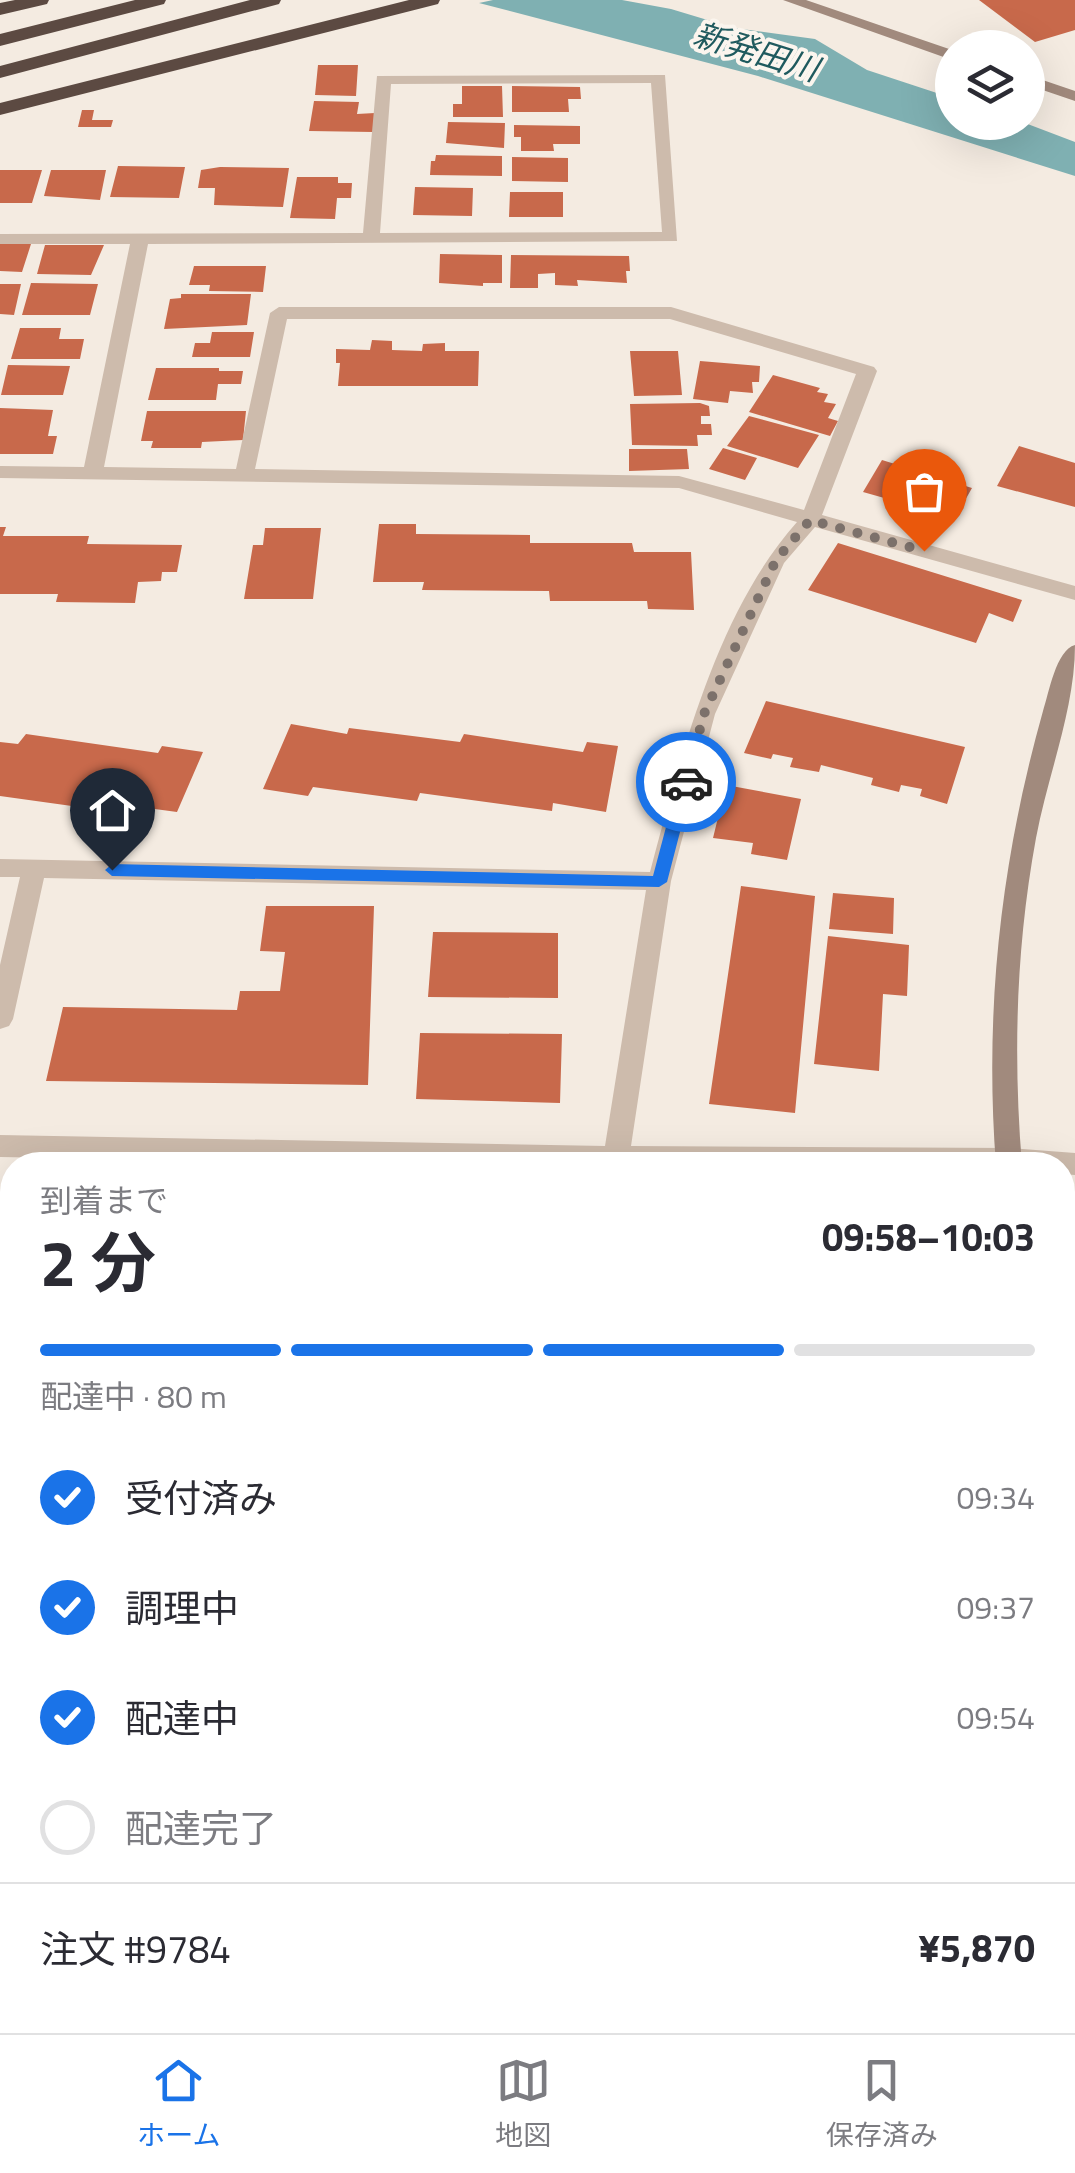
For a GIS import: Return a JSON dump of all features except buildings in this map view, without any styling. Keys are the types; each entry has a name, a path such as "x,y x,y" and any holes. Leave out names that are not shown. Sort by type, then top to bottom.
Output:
{"highway":[{"path":"0,10 40,0"},
{"path":"0,40 157,0"},
{"path":"0,72 272,0"},
{"path":"0,109 431,0"}],"street":[{"path":"801,1 935,49"},
{"path":"0,239 140,239 672,237 659,78 383,80 371,238"},
{"path":"1045,86 1075,96"},
{"path":"93,474 140,239"},
{"path":"244,476 278,313 671,313 867,371 810,520 776,560 704,714 659,882 616,1152"},
{"path":"0,472 679,482 1075,593"},
{"path":"1009,1152 1004,1008 1021,842 1061,684 1075,652"},
{"path":"0,868 659,882"},
{"path":"0,1019 34,869"},
{"path":"0,1146 246,1152"}],"water":[{"name":"新発田川","path":"622,0 671,9 734,28 815,39 867,70 935,92 935,132 758,76 479,3"},
{"path":"1045,131 1075,142 1075,176 961,140 1045,140"}],"way so far":[{"path":"686,782 704,714 776,560 810,520 924,551"}],"route":[{"path":"112,870 659,882 686,782"}]}
